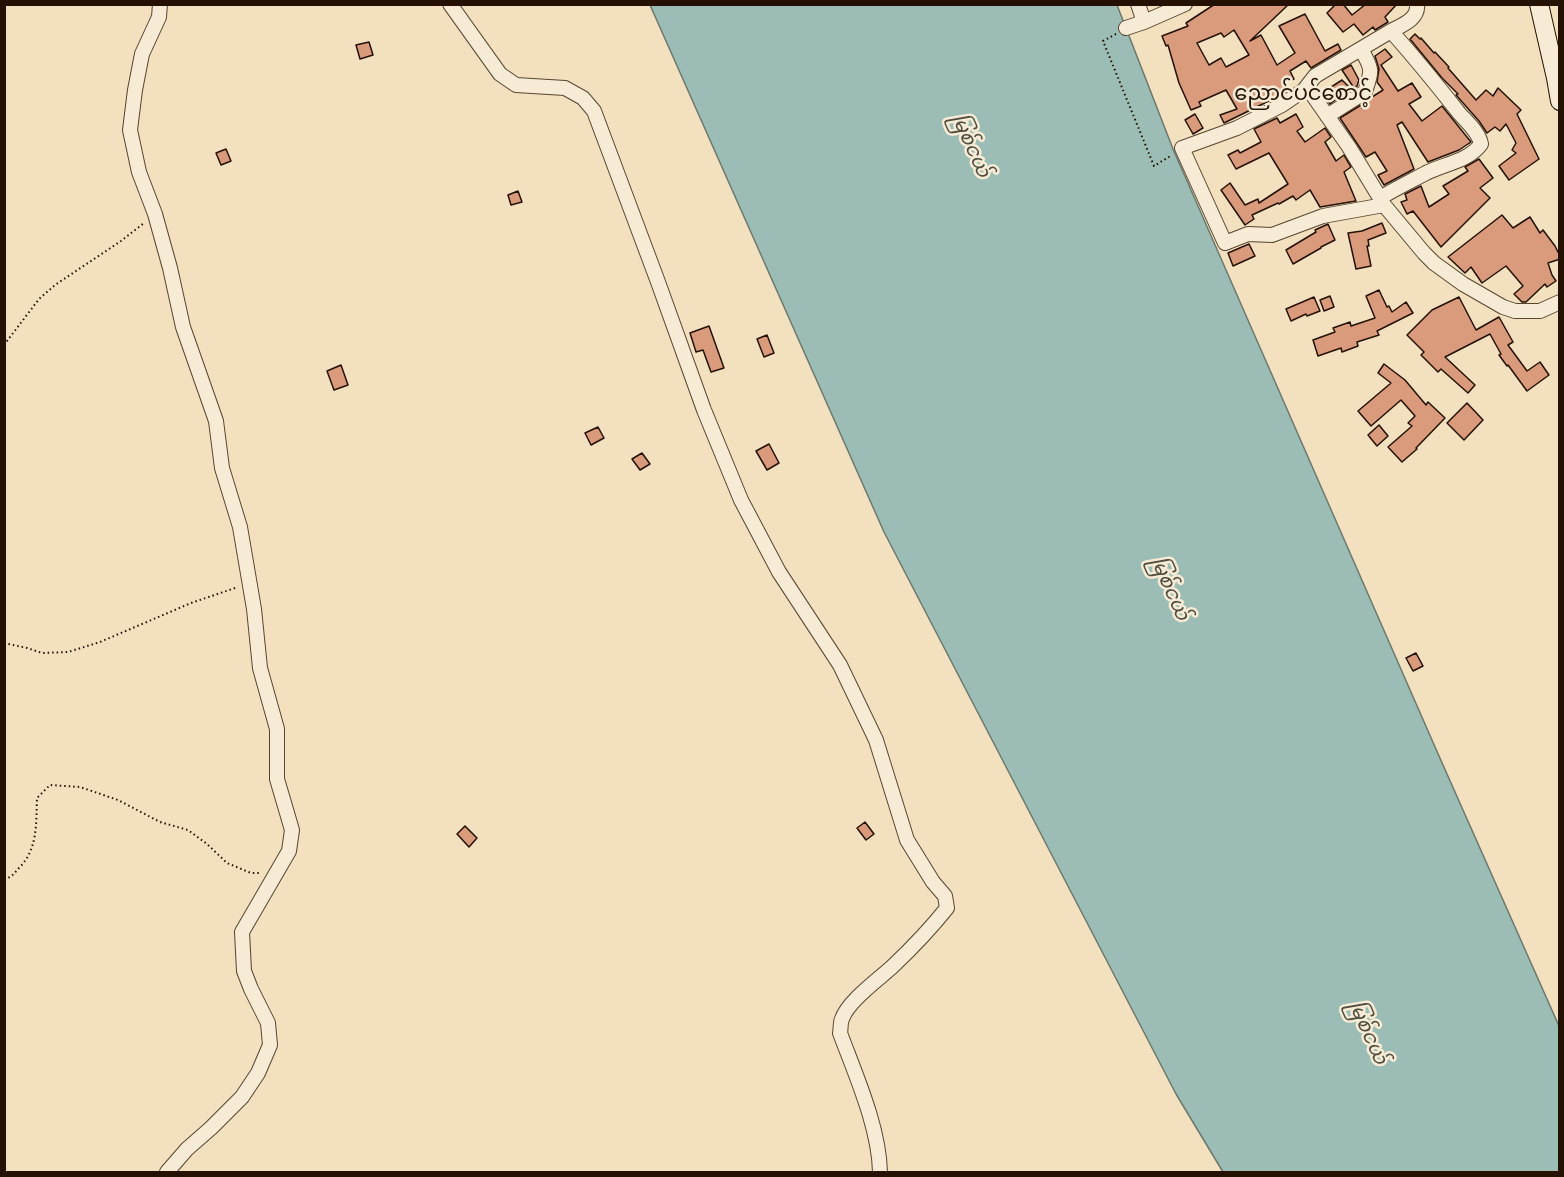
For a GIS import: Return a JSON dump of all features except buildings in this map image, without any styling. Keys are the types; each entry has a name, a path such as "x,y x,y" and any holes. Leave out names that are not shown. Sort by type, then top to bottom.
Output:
{"street":[{"path":"160,4 159,17 142,54 130,130 140,172 170,268 183,327 216,421 222,468 240,527 254,609 260,668 277,729 277,779 292,830 289,851 282,866 242,932 244,970 268,1023 270,1045 258,1073 242,1097 212,1128 187,1149 167,1173"},
{"path":"450,4 500,74 507,80 516,85 564,88 583,98 594,111 704,410 741,500 779,572 840,665 876,740 907,840 933,882 945,896 947,908 939,918 872,983 842,1018 840,1033 873,1128 879,1151 880,1173"},
{"path":"1138,4 1144,22"},
{"path":"1126,28 1185,4"},
{"path":"1391,32 1423,67 1480,139 1481,144 1474,152 1429,171 1382,201 1323,216 1272,235 1248,234 1225,243 1182,148 1253,120 1282,105 1307,87 1315,76 1415,16 1418,10 1417,4"},
{"path":"1539,4 1560,101"},
{"path":"1327,116 1365,92 1371,66 1361,49"},
{"path":"1307,87 1349,147 1382,201 1434,262 1463,284 1503,307 1515,311 1540,311 1560,302"}],"path":[{"path":"1126,28 1102,41 1155,166 1182,148"},
{"path":"4,345 39,298 121,241 155,214"},
{"path":"4,643 42,653 68,652 100,642 190,603 249,583"},
{"path":"4,879 9,878 28,859 36,836 37,798 50,785 80,786 118,800 160,822 188,830 207,844 226,863 251,873 271,873 282,866"}],"water":[{"name":"မြစ်ငယ်","path":"650,5 1117,5 1173,149 1559,1026 1559,1172 1223,1172 1176,1094 884,532"}],"district":[{"name":"ညောင်ပင်စောင့်","path":"1303,95"}]}
